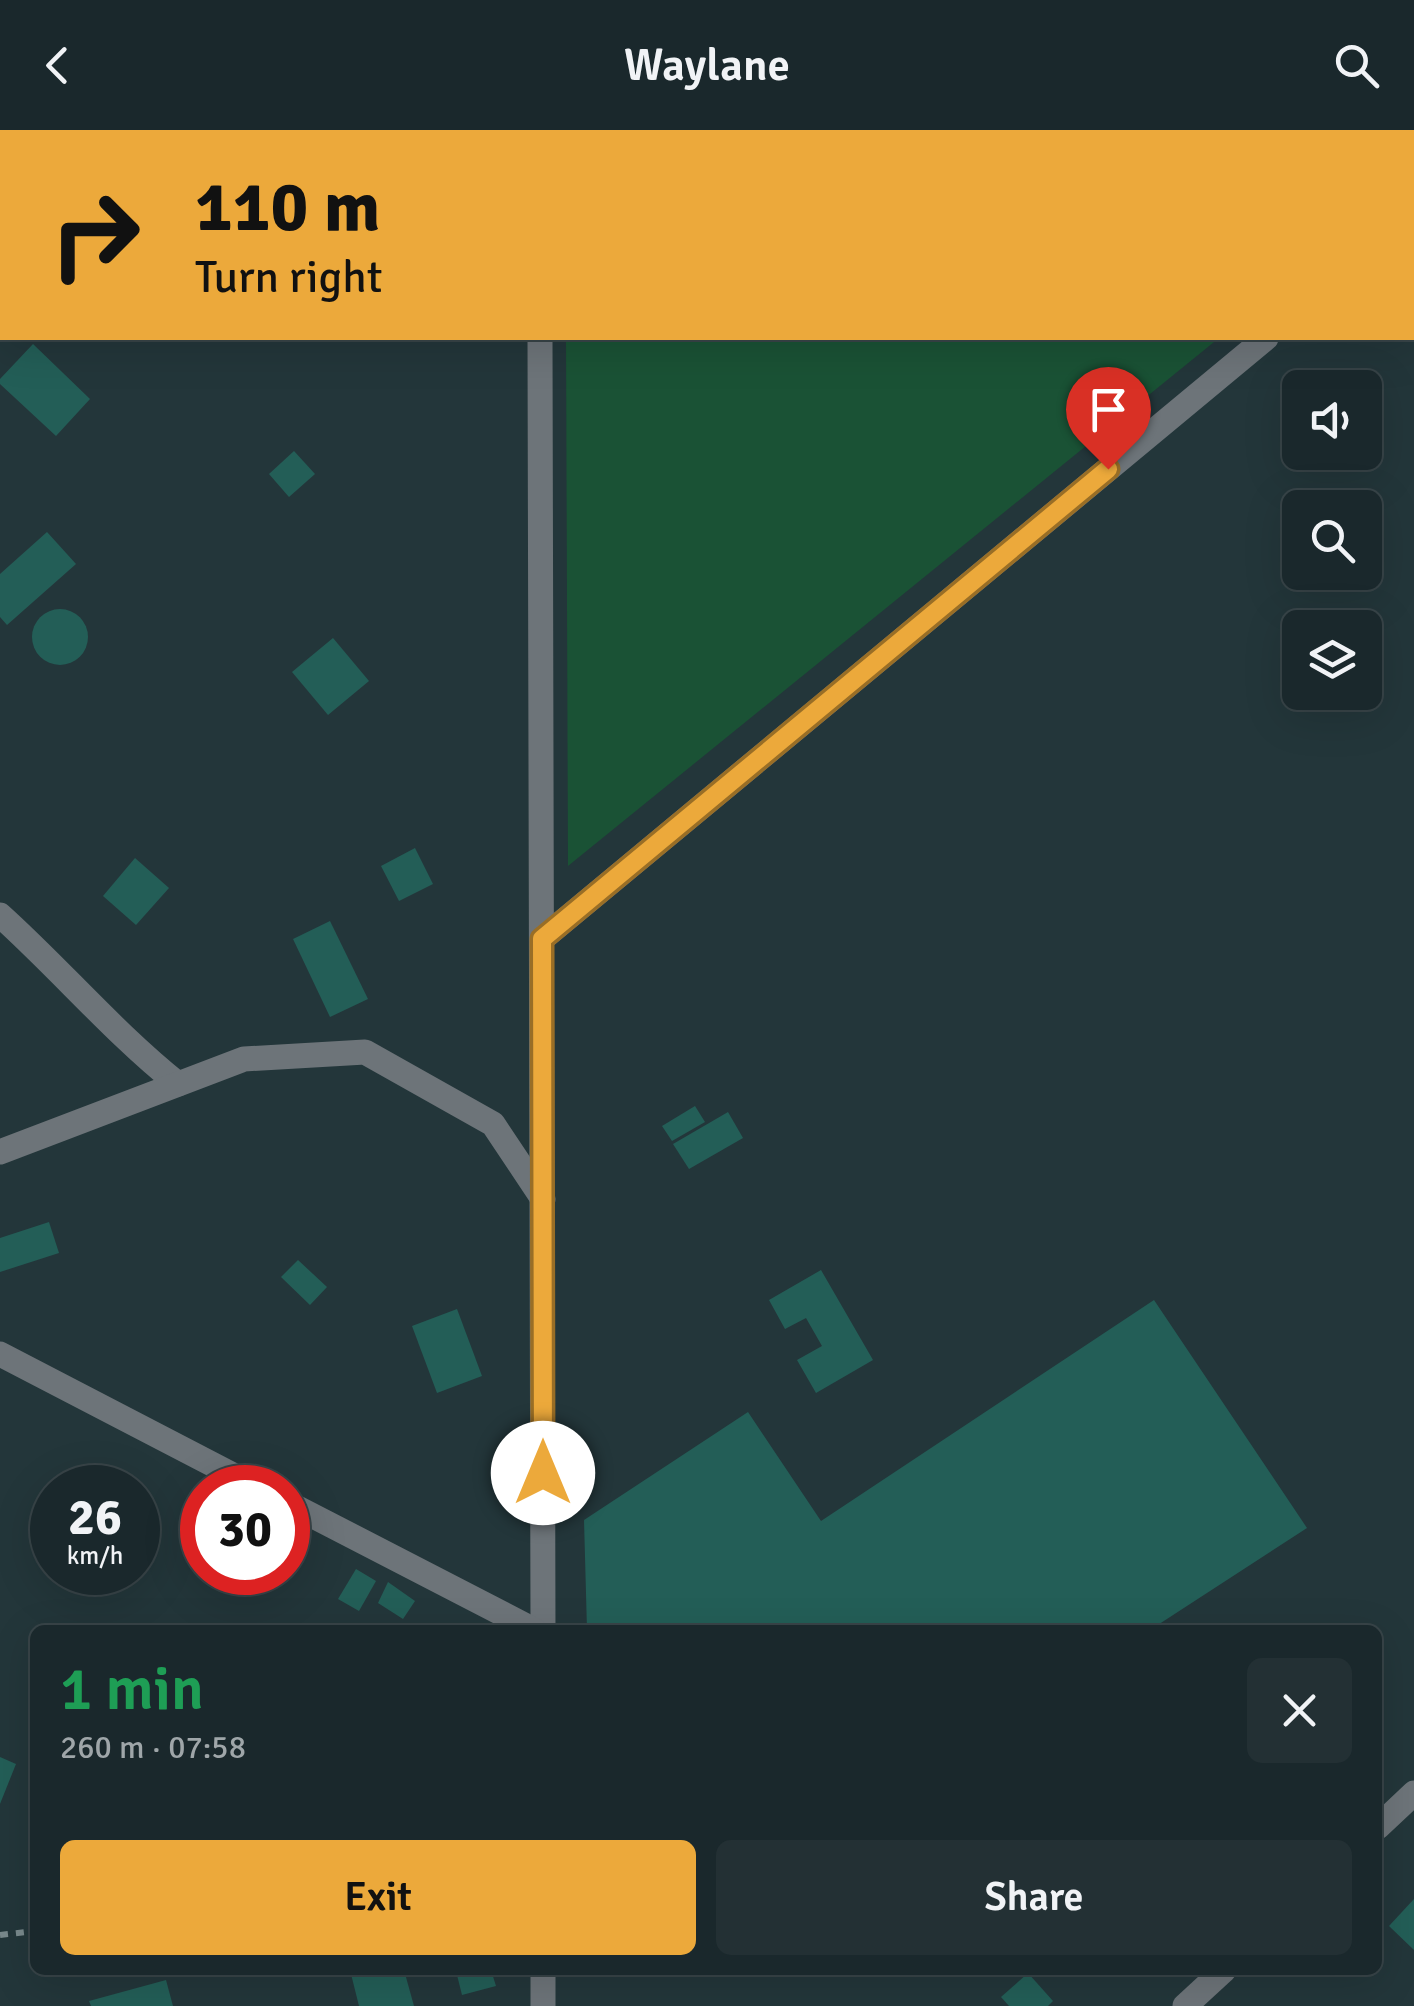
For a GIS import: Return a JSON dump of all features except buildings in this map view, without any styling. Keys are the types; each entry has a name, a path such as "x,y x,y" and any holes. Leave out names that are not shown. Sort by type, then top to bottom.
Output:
{"street":[{"path":"540,340 543,1625"},
{"path":"542,939 1264,340"},
{"path":"0,915 55,964 137,1051 178,1084"},
{"path":"0,1152 244,1059 365,1052 493,1124 543,1199"},
{"path":"0,1354 214,1465"},
{"path":"310,1513 524,1625"},
{"path":"1382,1824 1414,1794"},
{"path":"543,2006 544,1975"},
{"path":"1185,2006 1218,1987"}],"path":[{"path":"0,1935 30,1932"}],"green space":[{"path":"566,340 1217,340 568,866"}],"route":[{"path":"543,1473 542,939 1108,469"}]}
